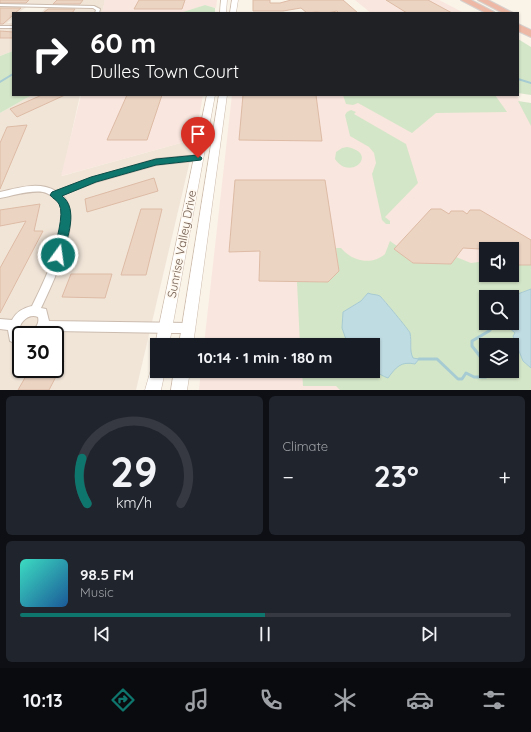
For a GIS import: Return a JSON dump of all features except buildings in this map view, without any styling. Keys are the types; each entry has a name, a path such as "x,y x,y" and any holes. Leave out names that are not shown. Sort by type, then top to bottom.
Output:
{"highway":[{"path":"465,0 489,12"},
{"path":"482,0 507,12"},
{"path":"519,18 531,24"},
{"path":"519,28 531,34"}],"main road":[{"path":"223,12 224,0"},
{"path":"233,12 235,0"},
{"name":"Sunrise Valley Drive","path":"163,338 210,96"},
{"name":"Sunrise Valley Drive","path":"187,338 222,96"},
{"path":"153,390 156,378"},
{"path":"179,390 181,378"}],"street":[{"path":"14,5 20,0"},
{"path":"37,5 43,0"},
{"path":"60,12 67,0"},
{"path":"0,5 96,8 98,9 97,12"},
{"path":"0,11 7,5"},
{"path":"0,27 12,27"},
{"path":"55,195 94,180 156,162 198,158"},
{"path":"0,195 43,190 55,195 64,202 66,214 64,232 54,269 35,310"},
{"path":"0,324 14,325 25,313 35,310 39,311 44,317 43,326 89,325 150,327 165,329 188,328"}],"shaded area":[{"path":"0,0 105,0 102,12 42,12 46,7 26,7 19,12 12,12 12,19 7,23 12,23 12,51 0,56"},
{"path":"105,0 217,0 216,8 205,5 184,12 102,12"},
{"path":"355,0 439,0 462,12 370,12"},
{"path":"30,96 80,96 62,176 195,139 136,390 0,390 0,113"},
{"path":"81,96 203,96 195,139 61,176"},
{"path":"232,96 517,96 531,125 531,390 199,390 200,378 380,378 380,338 205,338"}],"green space":[{"path":"205,5 215,8 215,12 183,12"},
{"path":"519,40 531,47 531,95 519,93"},
{"path":"12,51 12,96 30,96 0,113 0,56"},
{"path":"343,96 496,96 507,112 436,113 412,133 358,103 353,105 346,104"},
{"path":"518,101 531,103 531,126 530,124"},
{"path":"351,110 356,112 354,114 406,144 418,183 385,217 390,221 390,224 386,224 382,220 372,174 376,163 374,153 369,147 350,136 345,115"},
{"path":"347,147 357,150 361,155 362,159 359,164 354,167 348,168 341,165 335,159 336,152"},
{"path":"390,241 397,246 395,249 413,263 450,264 456,257 471,263 479,262 479,282 519,282 519,265 531,265 531,289 519,293 519,290 479,290 479,330 512,330 515,333 513,336 514,338 479,338 479,378 519,378 519,351 523,361 531,368 531,390 340,390 336,386 303,386 302,378 380,378 380,372 388,378 399,365 405,363 415,364 419,359 413,358 411,352 410,333 391,308 380,296 368,293 361,301 343,312 342,328 346,338 300,338 297,282 328,282 339,271 336,248 341,248 356,259 368,261 380,258 385,254"}],"water":[{"path":"531,289 531,368 523,361 519,351 519,338 514,338 513,336 515,333 512,330 519,330 519,294"},
{"path":"368,293 380,296 410,333 411,352 413,358 419,359 415,364 402,364 388,378 380,374 380,338 346,338 342,328 343,312 361,301"}],"waterway":[{"path":"0,82 12,75"},
{"path":"519,79 531,83"},
{"path":"479,355 472,346 472,341 490,330"},
{"path":"419,359 437,359 458,379 462,379 466,373 474,377 479,377"}],"route":[{"path":"58,255 64,232 66,214 64,202 55,195 81,184 156,162 198,158"}]}
